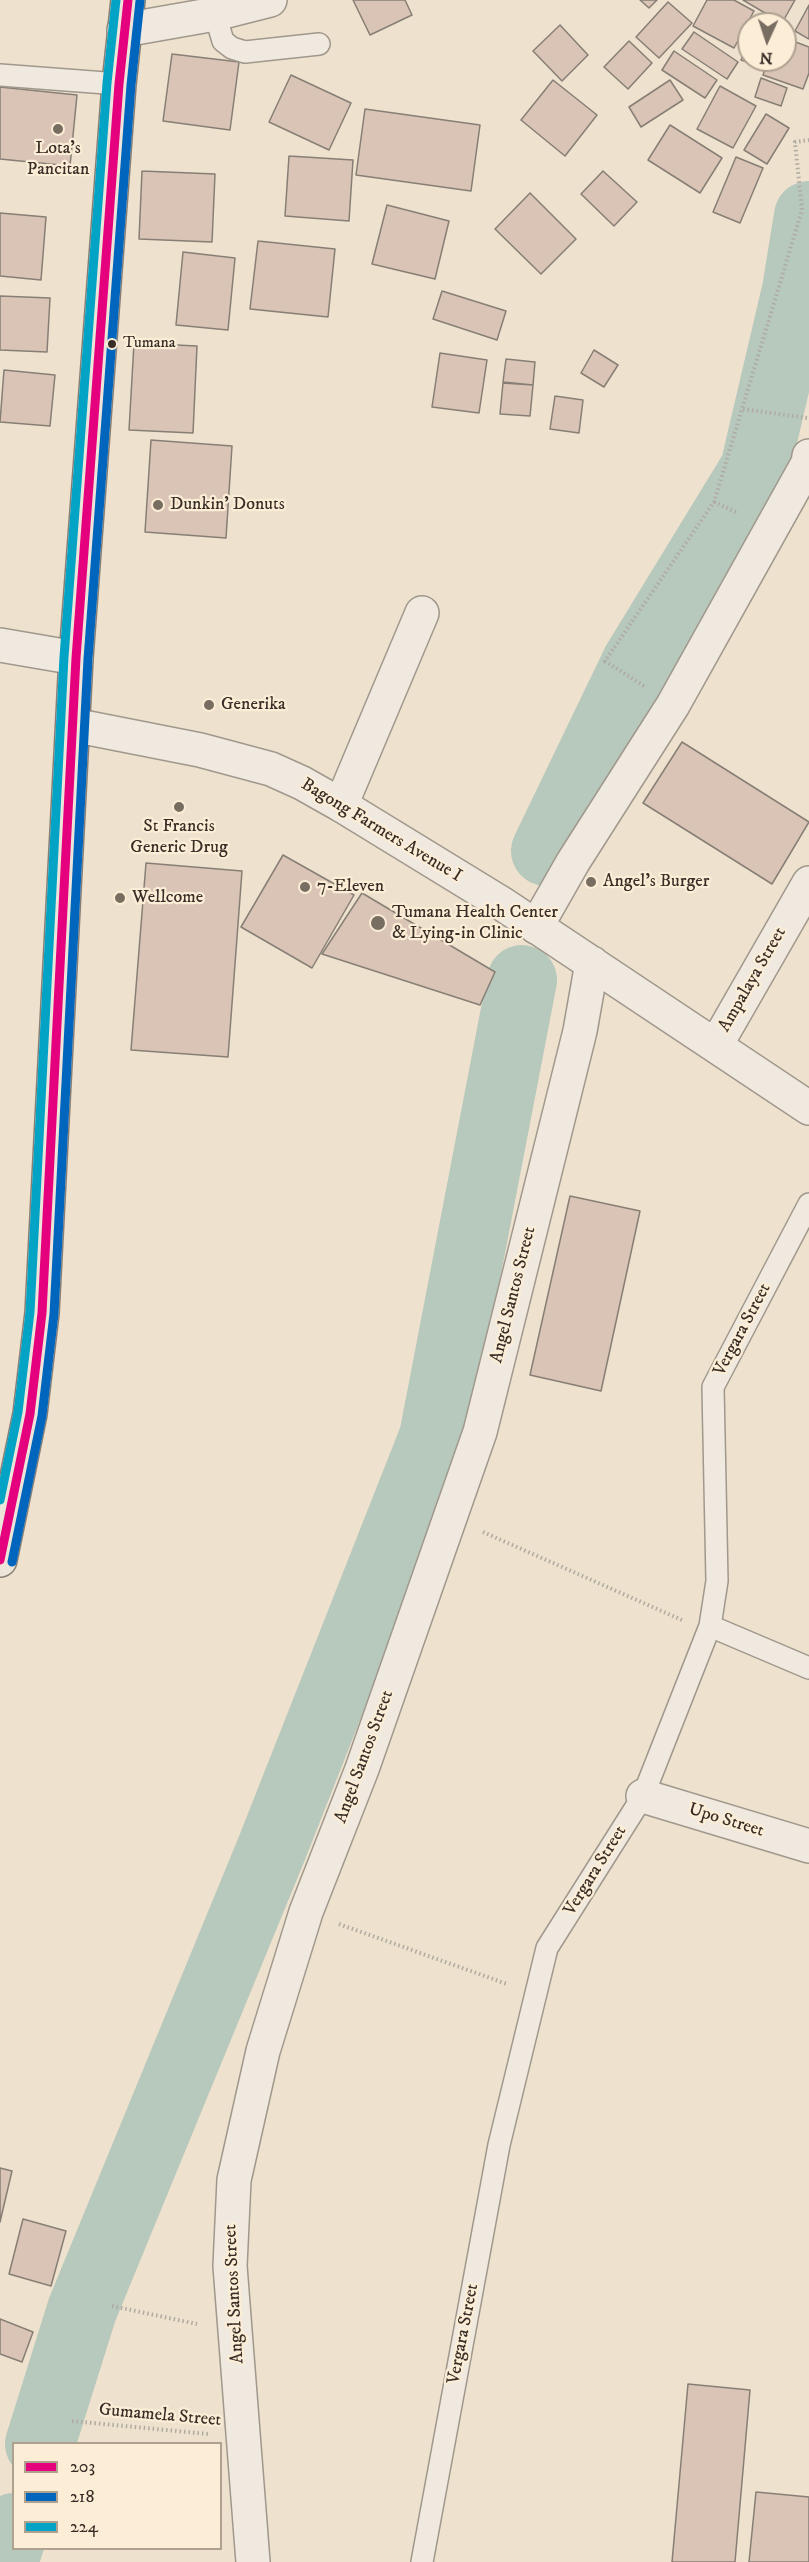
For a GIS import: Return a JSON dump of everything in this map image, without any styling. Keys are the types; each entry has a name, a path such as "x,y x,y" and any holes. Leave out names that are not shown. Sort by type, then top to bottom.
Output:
{"main road":[{"path":"0,1560 5,1514 30,1414 42,1313 76,658 126,15"}],"street":[{"path":"126,15 215,14 270,0"},
{"path":"536,927 573,862 674,705 808,463 809,456"},
{"path":"341,805 422,613"},
{"path":"0,645 76,658"},
{"name":"Bagong Farmers Avenue I","path":"73,725 238,759 271,770 341,805 592,963 809,1108"},
{"name":"Ampalaya Street","path":"716,1045 809,883"},
{"name":"Angel Santos Street","path":"253,2562 230,2266 234,2180 263,2051 306,1912 362,1769 480,1432 579,1030 592,963"},
{"name":"Upo Street","path":"644,1796 809,1846"}],"lane":[{"path":"215,14 223,41 232,48 245,52 319,44"},
{"path":"0,75 119,84"},
{"name":"Vergara Street","path":"422,2562 499,2145 547,1948 644,1796 708,1628 717,1581 713,1387 809,1204"},
{"path":"708,1628 809,1668"}],"path":[{"path":"650,690 605,661 714,502 802,210 795,142 809,140"},
{"path":"743,409 809,418"},
{"path":"714,502 722,506"},
{"path":"449,1517 708,1628"},
{"path":"306,1912 536,1995"},
{"path":"112,2306 236,2333"},
{"name":"Gumamela Street","path":"72,2421 245,2438"}],"building":[{"path":"353,0 405,0 412,15 370,35"},
{"path":"640,0 657,0 649,8"},
{"path":"707,0 734,0 754,11 737,12 737,42 734,48 693,26"},
{"path":"743,0 795,0 788,12 763,12"},
{"path":"668,2 692,23 659,58 636,37"},
{"path":"809,5 809,39 797,32 797,27"},
{"path":"560,25 588,55 562,81 533,51"},
{"path":"694,32 737,64 727,79 682,49"},
{"path":"629,41 652,63 628,89 604,67"},
{"path":"797,42 809,47 809,73 803,89 763,75 764,72 797,72"},
{"path":"674,51 717,80 705,98 662,70"},
{"path":"172,54 239,62 230,130 163,121"},
{"path":"291,75 351,103 329,150 269,122"},
{"path":"761,78 787,88 781,106 755,97"},
{"path":"553,80 597,115 565,156 521,120"},
{"path":"670,80 683,100 641,127 629,107"},
{"path":"720,86 756,106 733,148 697,129"},
{"path":"0,87 77,95 70,166 0,159"},
{"path":"365,109 480,125 471,191 356,175"},
{"path":"766,114 789,128 767,164 744,150"},
{"path":"670,125 722,158 700,193 648,160"},
{"path":"289,156 353,160 349,221 285,216"},
{"path":"736,157 763,168 740,223 713,212"},
{"path":"142,171 215,174 212,242 139,239"},
{"path":"603,171 637,202 614,226 581,194"},
{"path":"530,193 576,239 541,274 495,229"},
{"path":"387,205 449,221 435,279 372,264"},
{"path":"0,213 46,217 41,280 0,276"},
{"path":"258,241 335,249 328,317 250,309"},
{"path":"183,252 235,258 228,330 176,325"},
{"path":"442,291 506,311 497,340 433,319"},
{"path":"0,296 50,298 47,352 0,350"},
{"path":"134,343 197,346 193,433 129,430"},
{"path":"594,350 618,365 604,387 581,373"},
{"path":"440,353 487,360 479,413 432,407"},
{"path":"506,359 535,362 533,385 503,382"},
{"path":"4,370 55,375 50,426 0,422"},
{"path":"503,383 533,385 530,416 500,414"},
{"path":"555,396 583,400 579,433 550,429"},
{"path":"151,440 232,446 226,538 145,532"},
{"path":"682,742 809,822 772,884 643,803"},
{"path":"283,855 354,895 312,968 241,927"},
{"path":"146,863 242,871 228,1057 131,1050"},
{"name":"Tumana Health Center & Lying-in Clinic","path":"362,893 495,972 480,1005 322,954"},
{"path":"570,1196 640,1211 601,1391 530,1375"},
{"path":"0,2168 12,2171 0,2222"},
{"path":"23,2219 66,2231 51,2286 9,2274"},
{"path":"0,2319 33,2332 22,2362 0,2354"},
{"path":"688,2384 750,2390 735,2562 672,2562"},
{"path":"756,2492 809,2497 809,2562 749,2562"}],"waterway":[{"path":"546,851 637,662 755,469 797,290 809,216"},
{"path":"41,2442 82,2310 272,1848 434,1437 522,980"},
{"path":"3,2562 12,2534"}],"transit line":[{"name":"224","path":"0,1500 18,1412 30,1312 64,657 107,83 116,0"},
{"name":"203","path":"0,1560 30,1414 42,1313 76,658 119,84 128,0"},
{"name":"218","path":"12,1562 42,1416 54,1314 88,659 131,85 140,1"}],"place":[{"name":"Lota's Pancitan","path":"58,129"},
{"name":"Tumana","path":"112,344"},
{"name":"Dunkin' Donuts","path":"158,505"},
{"name":"Generika","path":"209,705"},
{"name":"St Francis Generic Drug","path":"179,807"},
{"name":"Angel's Burger","path":"591,882"},
{"name":"7-Eleven","path":"305,887"},
{"name":"Wellcome","path":"120,898"},
{"name":"Tumana Health Center & Lying-in Clinic","path":"378,923"}]}
